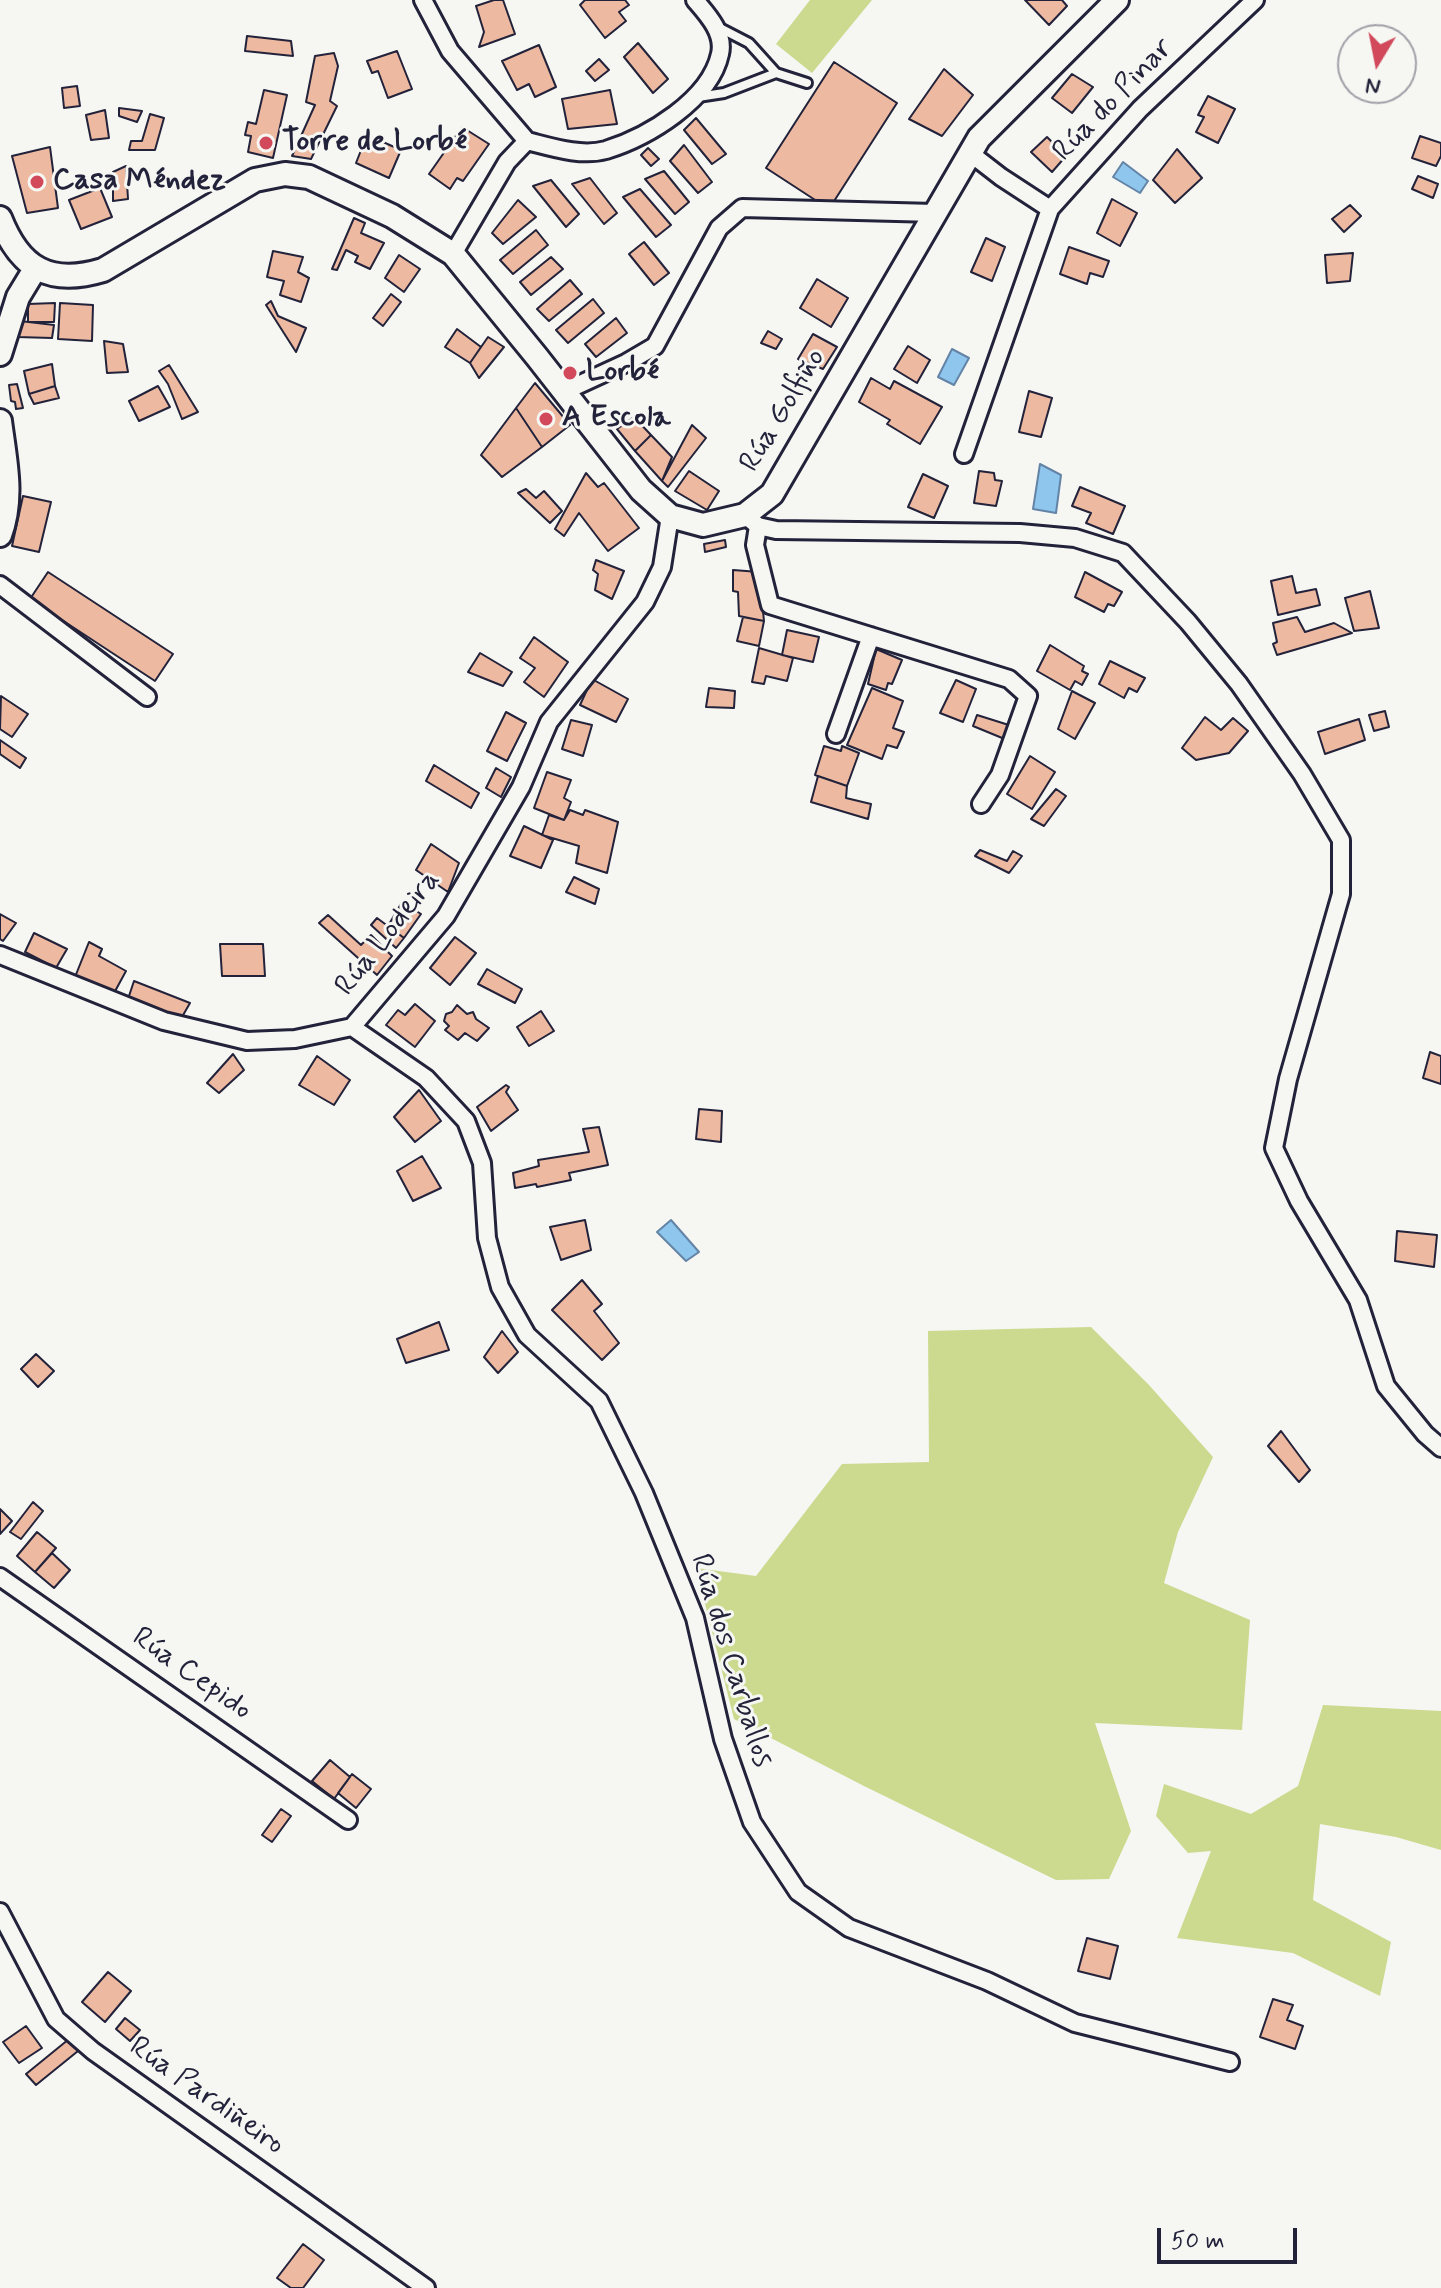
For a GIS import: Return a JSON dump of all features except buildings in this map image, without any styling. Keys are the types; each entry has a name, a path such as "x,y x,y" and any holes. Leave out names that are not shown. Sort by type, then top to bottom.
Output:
{"main road":[{"name":"Rúa Golfiño","path":"670,516 703,525 751,521 772,494 979,138 1116,0"},
{"path":"0,218 8,239 21,258 35,269 52,275 86,275 103,270 255,180 285,174 309,177 392,216 453,254 641,490 670,516"},
{"path":"0,354 18,297 35,269"},
{"path":"0,421 8,495 7,517 0,535"}],"street":[{"path":"423,0 450,51 527,141 567,151 604,151 677,115 707,81 721,52 717,27 695,0"},
{"name":"Rúa do Pinar","path":"964,454 1050,209 1140,109 1255,0"},
{"path":"453,254 507,162 527,141"},
{"name":"Rúa do Pinar","path":"970,153 1050,209"},
{"path":"563,392 655,346 719,228 742,208 935,213"},
{"name":"Rúa Lodeira","path":"0,955 164,1021 247,1041 295,1039 352,1027 446,916 521,787 549,722 645,602 662,567 670,516"},
{"path":"981,804 1000,775 1028,696 1009,679 770,605 751,521 776,530 1020,533 1075,538 1123,553 1188,622 1239,684 1302,774 1341,840 1341,894 1288,1079 1274,1148 1299,1201 1358,1300 1386,1386 1425,1434 1441,1448"},
{"path":"0,585 147,697"},
{"path":"836,734 871,636"},
{"name":"Rúa dos Carballos","path":"352,1027 426,1078 466,1121 482,1163 487,1238 500,1287 527,1335 599,1401 631,1467 695,1618 723,1739 752,1822 798,1892 849,1928 987,1981 1075,2023 1230,2062"},
{"name":"Rúa Cepido","path":"0,1577 348,1820"},
{"name":"Rúa Pardiñeiro","path":"0,1912 56,2019 93,2051 426,2288"}],"lane":[{"path":"717,27 749,43 776,73 807,83"},
{"path":"693,97 724,93 776,73"}],"green space":[{"path":"810,0 872,0 812,73 776,44"},
{"path":"1091,1327 1149,1385 1213,1457 1178,1532 1164,1583 1250,1620 1242,1730 1095,1723 1131,1831 1109,1879 1056,1880 734,1719 696,1568 756,1576 842,1464 929,1462 928,1331"},
{"path":"1323,1705 1441,1711 1441,1850 1396,1837 1320,1824 1313,1900 1391,1942 1380,1996 1293,1953 1177,1938 1211,1851 1188,1853 1156,1816 1164,1784 1251,1814 1298,1786"}],"water":[{"path":"1123,162 1148,181 1140,193 1113,177"},
{"path":"952,349 969,358 954,385 938,377"},
{"path":"1040,464 1061,475 1056,513 1033,509"},
{"path":"671,1220 699,1252 686,1261 657,1232"}],"place":[{"name":"Torre de Lorbé","path":"266,143"},
{"name":"Casa Méndez","path":"37,182"},
{"name":"Lorbé","path":"570,373"},
{"name":"A Escola","path":"546,419"}]}
